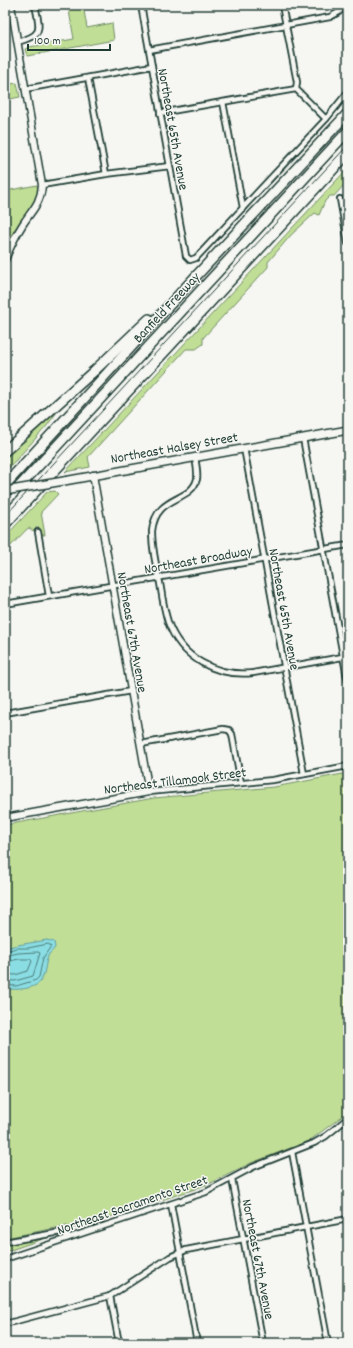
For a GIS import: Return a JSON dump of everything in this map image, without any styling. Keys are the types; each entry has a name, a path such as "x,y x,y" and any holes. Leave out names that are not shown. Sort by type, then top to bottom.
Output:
{"highway":[{"name":"Banfield Freeway","path":"5,484 185,288 348,114"},
{"name":"Banfield Freeway","path":"5,502 348,131"},
{"path":"5,451 94,371 166,302 185,288"},
{"path":"5,441 17,441"}],"main road":[{"name":"Northeast Halsey Street","path":"5,491 348,430"}],"street":[{"path":"5,260 19,230 39,201 42,194 42,185 10,5"},
{"path":"17,42 30,39 36,34 39,27 35,5"},
{"name":"Northeast 65th Avenue","path":"141,5 186,256 190,260 196,258 243,208"},
{"path":"282,5 297,82 296,89"},
{"path":"149,50 335,15 346,5"},
{"path":"25,89 152,66"},
{"path":"88,78 106,174"},
{"path":"160,113 296,89"},
{"path":"296,89 326,118"},
{"path":"243,208 348,92"},
{"path":"223,102 243,208"},
{"path":"42,185 106,174 170,166"},
{"path":"340,199 348,242"},
{"path":"303,438 323,549 346,656 348,683"},
{"name":"Northeast 65th Avenue","path":"244,448 304,774"},
{"path":"195,457 197,474 196,482 192,488 161,509 154,521 152,538 166,615 169,625 181,646 196,660 216,670 238,674 253,673 346,656"},
{"name":"Northeast 67th Avenue","path":"93,475 149,792"},
{"path":"38,532 49,596"},
{"name":"Northeast Broadway","path":"5,604 348,545"},
{"path":"5,713 131,691"},
{"path":"141,744 223,729 229,730 232,734 241,783"},
{"name":"Northeast Tillamook Street","path":"5,818 149,792 273,780 348,766"},
{"name":"Northeast Sacramento Street","path":"5,1259 206,1192 253,1167 305,1148 320,1140 348,1118"},
{"path":"292,1152 328,1343"},
{"name":"Northeast 67th Avenue","path":"232,1179 263,1343"},
{"path":"171,1204 197,1343"},
{"path":"5,1324 110,1296 180,1252 193,1248 348,1219"},
{"path":"5,1242 61,1232 65,1233 68,1238"},
{"path":"110,1296 119,1343"}],"green space":[{"path":"68,5 83,5 87,28 112,23 114,40 27,56 25,49 29,47 74,39"},
{"path":"17,83 20,97 5,100 5,85"},
{"path":"348,168 348,177 345,184 334,196 330,196 325,201 319,215 315,213 291,235 268,262 268,267 203,338 203,344 196,349 186,349 88,457 90,467 65,472"},
{"path":"37,185 38,190 35,200 19,223 5,248 5,191"},
{"path":"56,411 57,412 46,427 5,472 5,456 29,437"},
{"path":"55,491 58,494 41,512 45,535 42,535 39,527 33,531 29,528 5,552 5,537 47,492"},
{"path":"348,773 348,1112 309,1141 251,1163 211,1183 192,1190 76,1228 66,1226 5,1238 5,825 154,798 274,787"},
{"path":"46,1238 5,1252 5,1245"}],"water":[{"path":"47,940 54,942 55,947 49,954 40,982 26,988 5,988 5,948"}],"tram line":[{"path":"5,516 348,145"}],"railway":[{"path":"5,532 348,161"}]}
